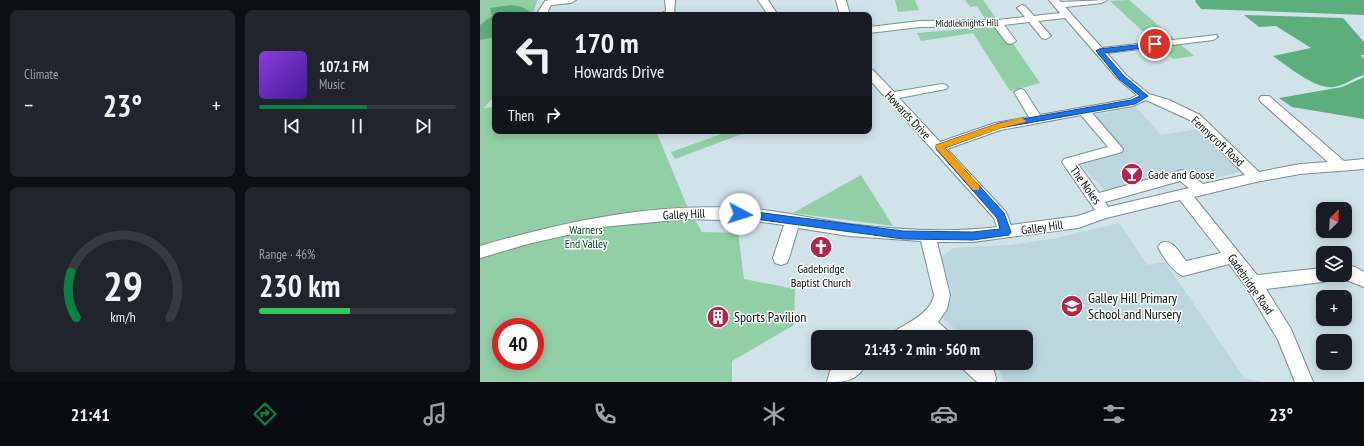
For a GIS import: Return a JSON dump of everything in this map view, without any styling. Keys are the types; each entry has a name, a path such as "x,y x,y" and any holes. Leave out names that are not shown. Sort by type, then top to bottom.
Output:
{"street":[{"path":"543,12 548,3 571,0"},
{"path":"670,0 671,12"},
{"path":"763,0 772,12"},
{"path":"841,0 844,12"},
{"path":"1056,2 1102,0"},
{"name":"Fennycroft Road","path":"1056,2 1122,77 1145,96 1196,118 1256,177"},
{"path":"1022,8 1046,36"},
{"name":"Middleknights Hill","path":"872,30 920,24 997,23 1066,15"},
{"path":"997,23 1011,41"},
{"path":"1099,51 1213,36"},
{"name":"Howards Drive","path":"872,76 1001,216 1006,232"},
{"path":"872,93 942,87"},
{"path":"1020,92 1036,118"},
{"path":"939,147 999,126 1036,118 1133,102 1145,96"},
{"path":"1265,99 1340,165"},
{"name":"The Nokes","path":"1084,111 1117,149 1069,162 1105,212"},
{"name":"Galley Hill","path":"480,252 602,220 686,213 754,214 857,230 928,236 973,236 1078,222 1105,212 1256,177 1300,169 1364,164"},
{"path":"1096,200 1182,175 1201,190"},
{"name":"Gadebridge Road","path":"1183,194 1253,283 1285,335 1304,382"},
{"path":"781,258 793,220"},
{"path":"912,330 935,314 941,304 942,295 934,267 928,236"},
{"path":"1166,247 1183,269 1233,257"},
{"path":"1352,274 1364,280"},
{"path":"1253,283 1316,276"},
{"path":"925,322 934,330"},
{"path":"836,382 837,378 848,370"},
{"path":"978,370 987,378"}],"shaded area":[{"path":"1136,107 1161,135 1204,128 1245,171 1185,184 1176,174 1105,191 1080,163 1122,151 1095,115"},
{"name":"Galley Hill Primary School and Nursery","path":"1119,223 1147,265 1165,262 1244,378 1263,382 1004,382 999,370 1033,370 1033,330 957,330 942,318 948,309 952,293 941,258 953,248 1011,245 1057,238"}],"green space":[{"name":"Warners End Valley","path":"480,0 537,0 534,12 492,12 492,99 484,108 492,107 492,134 657,134 687,206 702,232 738,233 744,279 795,289 794,325 732,361 732,382 480,382"},
{"path":"895,0 915,0 919,10 898,12"},
{"path":"965,0 983,0 998,21 987,22 977,6 970,7"},
{"path":"1129,0 1194,56 1173,59 1110,1"},
{"path":"1364,0 1364,15 1201,9 1195,1"},
{"path":"511,5 522,7 530,12 492,12 492,16 490,8"},
{"path":"1244,15 1343,18 1364,42 1364,55 1361,55 1364,59 1364,75 1341,85 1330,87 1322,86 1304,78 1273,56 1311,48 1276,26 1259,27"},
{"path":"492,16 492,38 480,40 480,25"},
{"path":"1001,26 1040,83 1010,91 973,33 921,41 917,33"},
{"path":"1364,77 1364,119 1292,107 1279,98 1342,87"},
{"path":"722,134 742,134 675,159 671,152"},
{"path":"861,175 893,226 793,213"}],"slow traffic":[{"path":"976,188 939,147 999,126 1022,121"}],"place":[{"name":"Gade and Goose","path":"1132,174"},
{"name":"Gadebridge Baptist Church","path":"821,247"},
{"name":"Galley Hill Primary School and Nursery","path":"1072,306"},
{"name":"Sports Pavilion","path":"718,317"}],"route":[{"path":"740,214 754,214 850,230 903,235 973,236 1006,232 1001,216 939,147 999,126 1028,119 1062,115 1133,102 1145,96 1122,77 1099,51 1155,44"}]}
